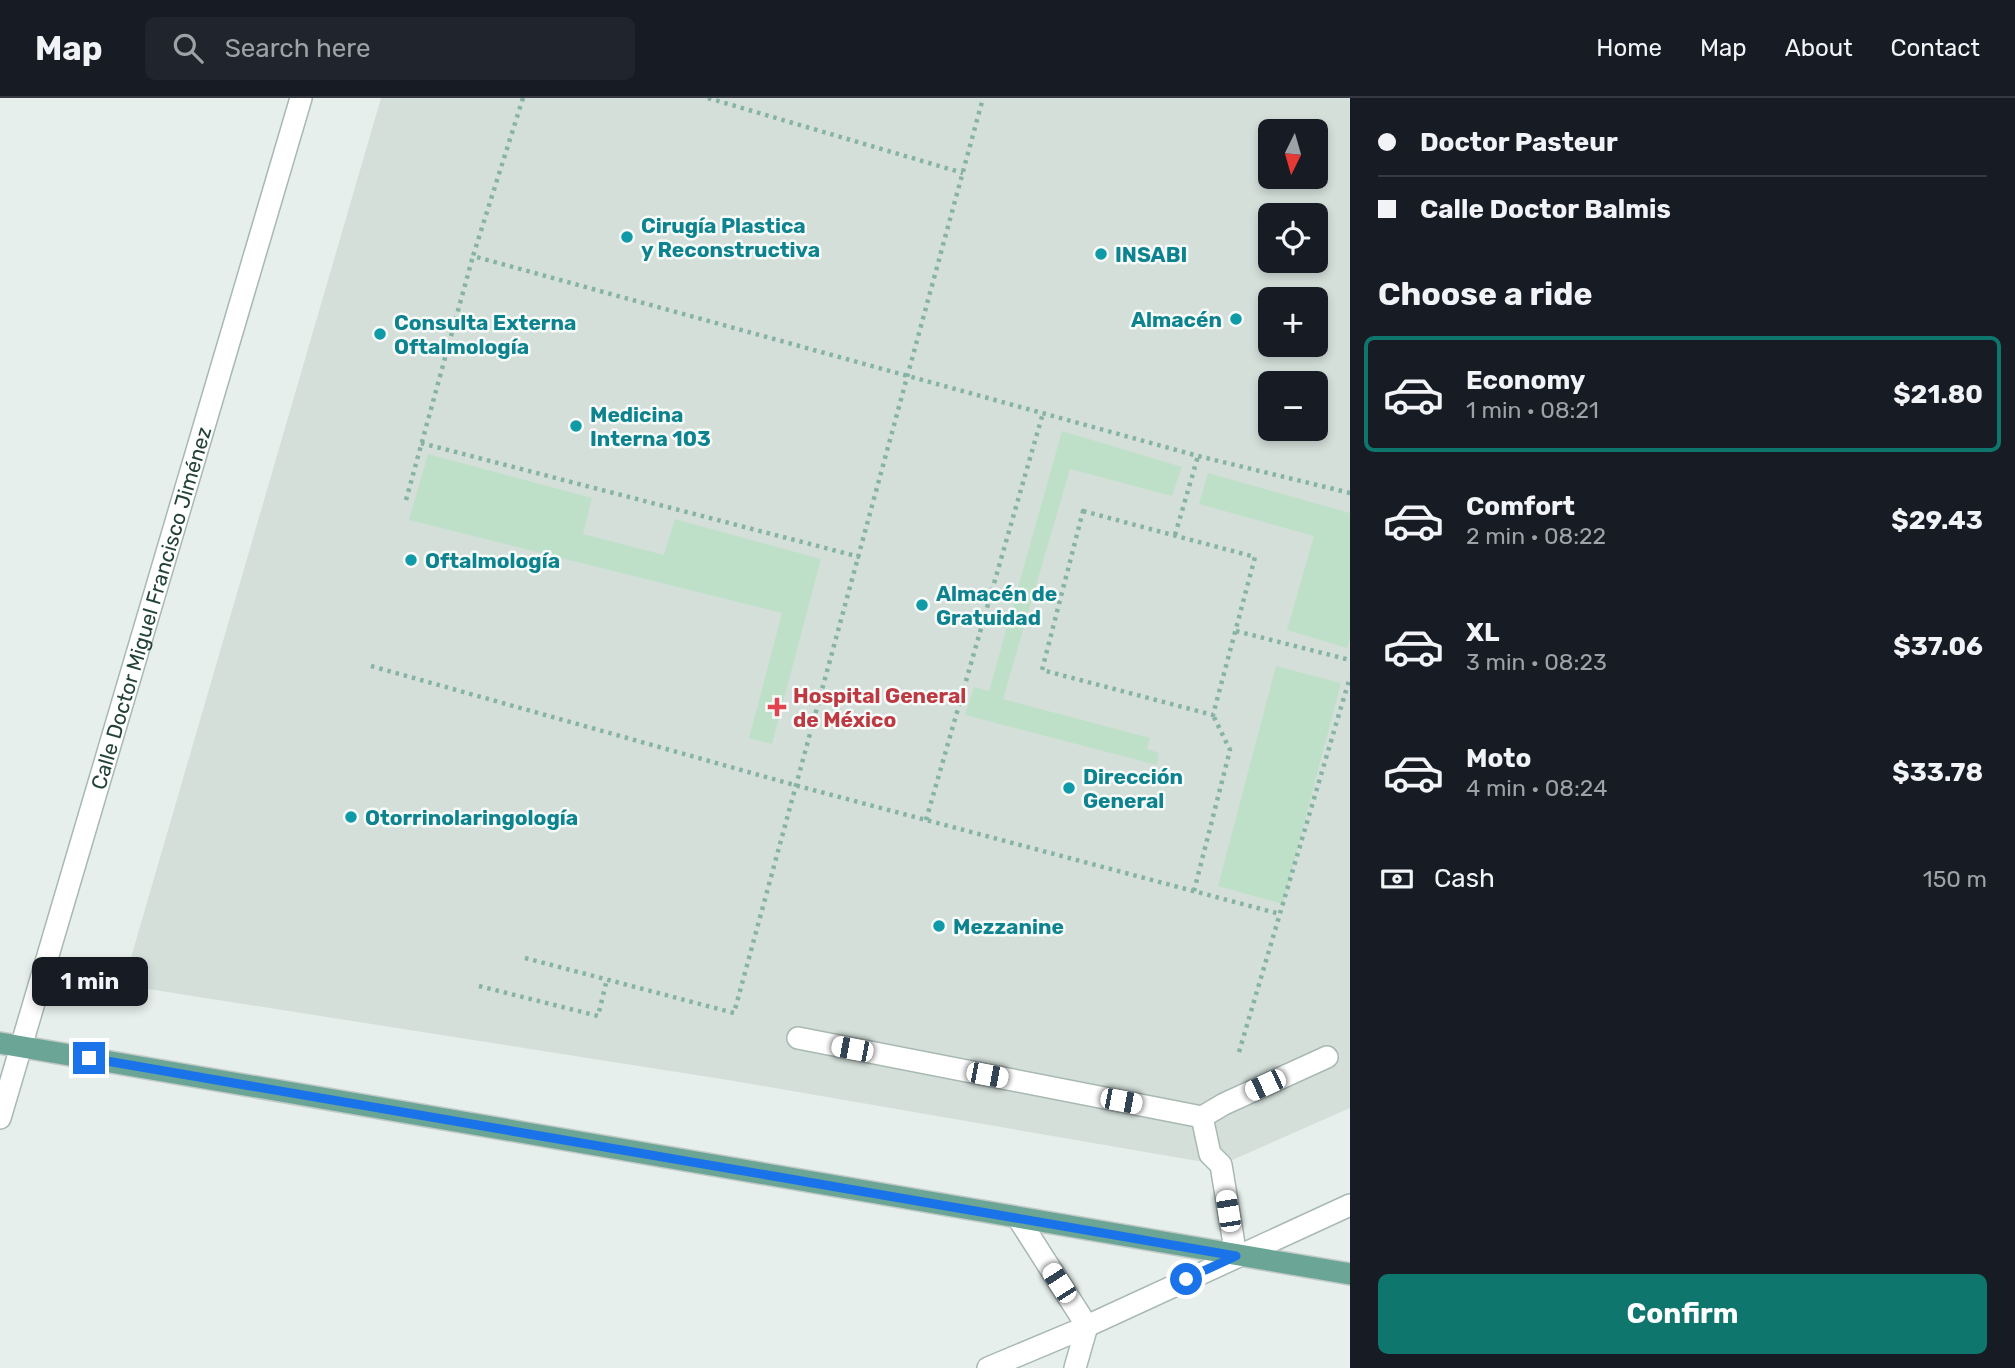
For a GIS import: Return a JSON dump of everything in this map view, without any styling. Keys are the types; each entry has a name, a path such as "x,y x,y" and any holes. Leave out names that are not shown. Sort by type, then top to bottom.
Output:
{"main road":[{"path":"10,1044 1350,1275"}],"street":[{"name":"Calle Doctor Miguel Francisco Jiménez","path":"0,1118 10,1044 301,98"},
{"path":"798,1038 1202,1117 1224,1104 1327,1057"},
{"path":"1202,1117 1210,1154 1221,1166 1236,1256"},
{"path":"988,1368 1087,1326 1350,1205"},
{"path":"1018,1218 1087,1326 1075,1368"}],"path":[{"path":"406,500 473,256 523,98"},
{"path":"708,98 963,173"},
{"path":"525,958 734,1013 798,786 983,98"},
{"path":"473,256 1198,456 1350,493"},
{"path":"926,820 1043,413"},
{"path":"421,443 860,557"},
{"path":"1175,536 1198,456"},
{"path":"1194,891 1230,750 1213,715 1255,557 1083,511 1042,670 1213,715"},
{"path":"1236,631 1350,660"},
{"path":"371,666 798,786 1280,914"},
{"path":"1224,1104 1350,677"},
{"path":"479,986 598,1016 607,979"}],"shaded area":[{"name":"Hospital General de México","path":"381,98 1350,98 1350,1108 1221,1165 728,1080 123,985"}],"green space":[{"path":"1062,431 1182,467 1172,496 1070,469 1003,699 1150,738 1147,749 1159,753 1157,765 965,715 974,687 989,691"},
{"path":"428,454 592,498 583,534 664,555 675,519 821,559 772,744 749,738 782,613 409,520"},
{"path":"1208,473 1350,513 1350,637 1347,648 1287,630 1314,536 1199,504"},
{"path":"1276,666 1341,683 1283,904 1218,886"}],"place":[{"name":"Cirugía Plastica y Reconstructiva","path":"627,237"},
{"name":"INSABI","path":"1101,254"},
{"name":"Almacén","path":"1236,319"},
{"name":"Consulta Externa Oftalmología","path":"380,334"},
{"name":"Medicina Interna 103","path":"576,426"},
{"name":"Oftalmología","path":"411,560"},
{"name":"Almacén de Gratuidad","path":"922,605"},
{"name":"Hospital General de México","path":"777,707"},
{"name":"Dirección General","path":"1069,788"},
{"name":"Otorrinolaringología","path":"351,817"},
{"name":"Mezzanine","path":"939,926"}],"route":[{"path":"89,1058 1236,1256 1186,1279"}]}
